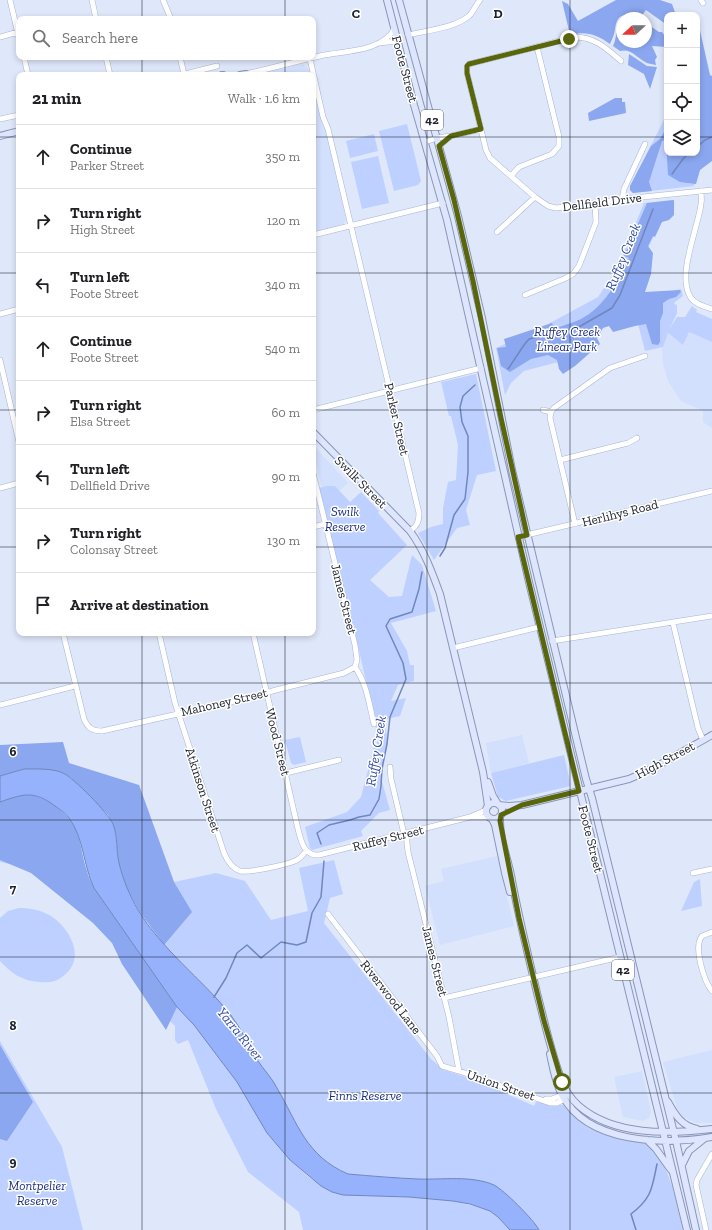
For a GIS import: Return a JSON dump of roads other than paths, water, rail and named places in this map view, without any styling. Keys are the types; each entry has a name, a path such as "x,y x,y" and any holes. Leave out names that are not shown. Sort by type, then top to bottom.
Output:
{"main road":[{"name":"Foote Street","path":"387,0 397,41 443,203 539,627 687,1230"},
{"name":"Foote Street","path":"399,0 454,200 482,318 501,418 527,535 676,1141 696,1230"},
{"path":"397,41 408,35"},
{"path":"405,70 416,66"},
{"path":"0,136 16,132"},
{"path":"443,203 454,200"},
{"path":"481,368 491,366"},
{"name":"Swilk Street","path":"316,435 410,531"},
{"path":"410,531 433,573 440,594 483,772 487,808 497,833 508,883 519,918"},
{"name":"High Street","path":"498,805 522,805 618,782 640,775 712,735"},
{"path":"483,772 493,796 502,810 502,834 519,918 544,1021 565,1096 579,1117 593,1126 611,1132 647,1140 665,1141 712,1137"},
{"path":"487,808 492,803 498,805"},
{"name":"High Street","path":"501,815 522,805"},
{"path":"490,818 497,819 501,815"},
{"path":"565,1096 585,1110 614,1124 662,1132 673,1131"},
{"name":"42","path":"665,1098 682,1122 690,1127 703,1130"},
{"name":"42","path":"673,1131 712,1129"},
{"path":"682,1166 689,1151 705,1138"},
{"path":"647,1140 660,1154 674,1174"}],"street":[{"path":"10,0 16,26"},
{"path":"92,0 95,16"},
{"path":"163,0 170,16"},
{"path":"408,35 459,21 469,16 480,0"},
{"path":"376,44 390,35 394,29"},
{"path":"0,37 16,35"},
{"path":"511,176 519,167 552,154 559,146 536,47 575,37 590,39 608,49 621,61"},
{"path":"316,57 354,51 376,44 397,41"},
{"name":"Dellfield Drive","path":"536,47 472,63 467,66 467,73 486,150 490,158 535,197 548,206 556,208 622,199 712,190"},
{"path":"25,60 27,72"},
{"path":"107,60 109,72"},
{"path":"180,60 182,72"},
{"path":"256,72 306,60"},
{"name":"Parker Street","path":"310,60 313,72"},
{"path":"194,72 217,66"},
{"name":"Parker Street","path":"316,86 323,117 328,129 419,513 419,520 416,527 410,531"},
{"path":"0,119 16,115"},
{"path":"425,142 436,138 481,129"},
{"path":"439,146 451,136"},
{"path":"622,199 624,189 645,144"},
{"path":"701,191 701,204 686,268 686,283 691,298 704,307 712,309"},
{"path":"497,232 535,197"},
{"path":"316,234 443,203"},
{"path":"526,295 566,278 573,274 579,266 596,222 595,203"},
{"path":"0,314 16,310"},
{"path":"575,524 550,418 551,412 554,408 605,371 617,365 645,356"},
{"path":"0,360 16,429"},
{"path":"316,409 481,368"},
{"path":"543,410 551,412"},
{"path":"560,460 628,443 637,438"},
{"path":"0,488 16,484"},
{"name":"James Street","path":"316,486 357,654 357,664 355,667"},
{"name":"Herlihys Road","path":"518,537 712,491"},
{"path":"316,526 325,524"},
{"path":"552,641 712,616"},
{"path":"673,623 698,728 703,740"},
{"path":"453,648 539,627"},
{"path":"0,705 75,686 64,636"},
{"name":"Atkinson Street","path":"160,636 178,714 224,852 230,864 240,870 252,871 294,861 306,851"},
{"name":"Wood Street","path":"254,636 298,829 302,845 306,851"},
{"path":"355,667 366,687 374,724"},
{"name":"Mahoney Street","path":"75,686 84,719 88,727 92,730 102,731 249,698 344,673 355,667"},
{"path":"286,773 339,760"},
{"name":"James Street","path":"390,767 391,779 444,998 459,1071"},
{"name":"Ruffey Street","path":"306,851 314,855 319,855 470,817 487,808"},
{"name":"Ruffey Street","path":"470,817 490,818"},
{"path":"693,873 712,869"},
{"name":"Riverwood Lane","path":"328,914 437,1056 442,1066 459,1071"},
{"path":"712,932 702,936 698,944 703,973 712,991"},
{"path":"444,998 620,957"},
{"name":"Union Street","path":"459,1071 543,1099 552,1099 565,1096"},
{"path":"706,1230 696,1185 697,1180 712,1154"}],"water":[{"name":"Yarra River","path":"24,769 59,771 63,773 82,788 110,819 115,829 118,858 123,876 138,910 158,938 219,1001 234,1019 258,1061 275,1084 305,1138 322,1158 334,1167 348,1174 392,1178 466,1179 485,1182 494,1185 505,1193 539,1230 510,1230 490,1211 470,1204 409,1197 343,1195 332,1192 321,1186 290,1160 267,1133 237,1082 194,1025 177,1007 94,888 90,879 78,834 68,816 48,801 34,796 28,795 15,797 0,802 0,776"}],"waterway":[{"name":"Ruffey Creek","path":"700,144 712,137"},
{"name":"Ruffey Creek","path":"672,174 686,156"},
{"name":"Ruffey Creek","path":"508,369 529,339 577,328 612,308 620,295 653,209"},
{"name":"Ruffey Creek","path":"440,556 445,548 454,515 465,499 468,472 468,436 462,422 460,407 463,396 475,385"},
{"name":"Ruffey Creek","path":"321,844 317,833 329,825 370,815 379,799 390,717 406,679 403,663 386,626 390,619 412,612 419,589 422,572"},
{"name":"Ruffey Creek","path":"214,997 226,978 237,953 247,945 261,958 281,942 297,945 306,942 312,913 321,897 324,861"},
{"path":"636,1230 631,1214 643,1203 650,1192 657,1164"}],"park label":[{"name":"Ruffey Creek Linear Park","path":"567,338"},
{"name":"Swilk Reserve","path":"345,518"},
{"name":"Finns Reserve","path":"365,1095"},
{"name":"Montpelier Reserve","path":"37,1192"}]}
